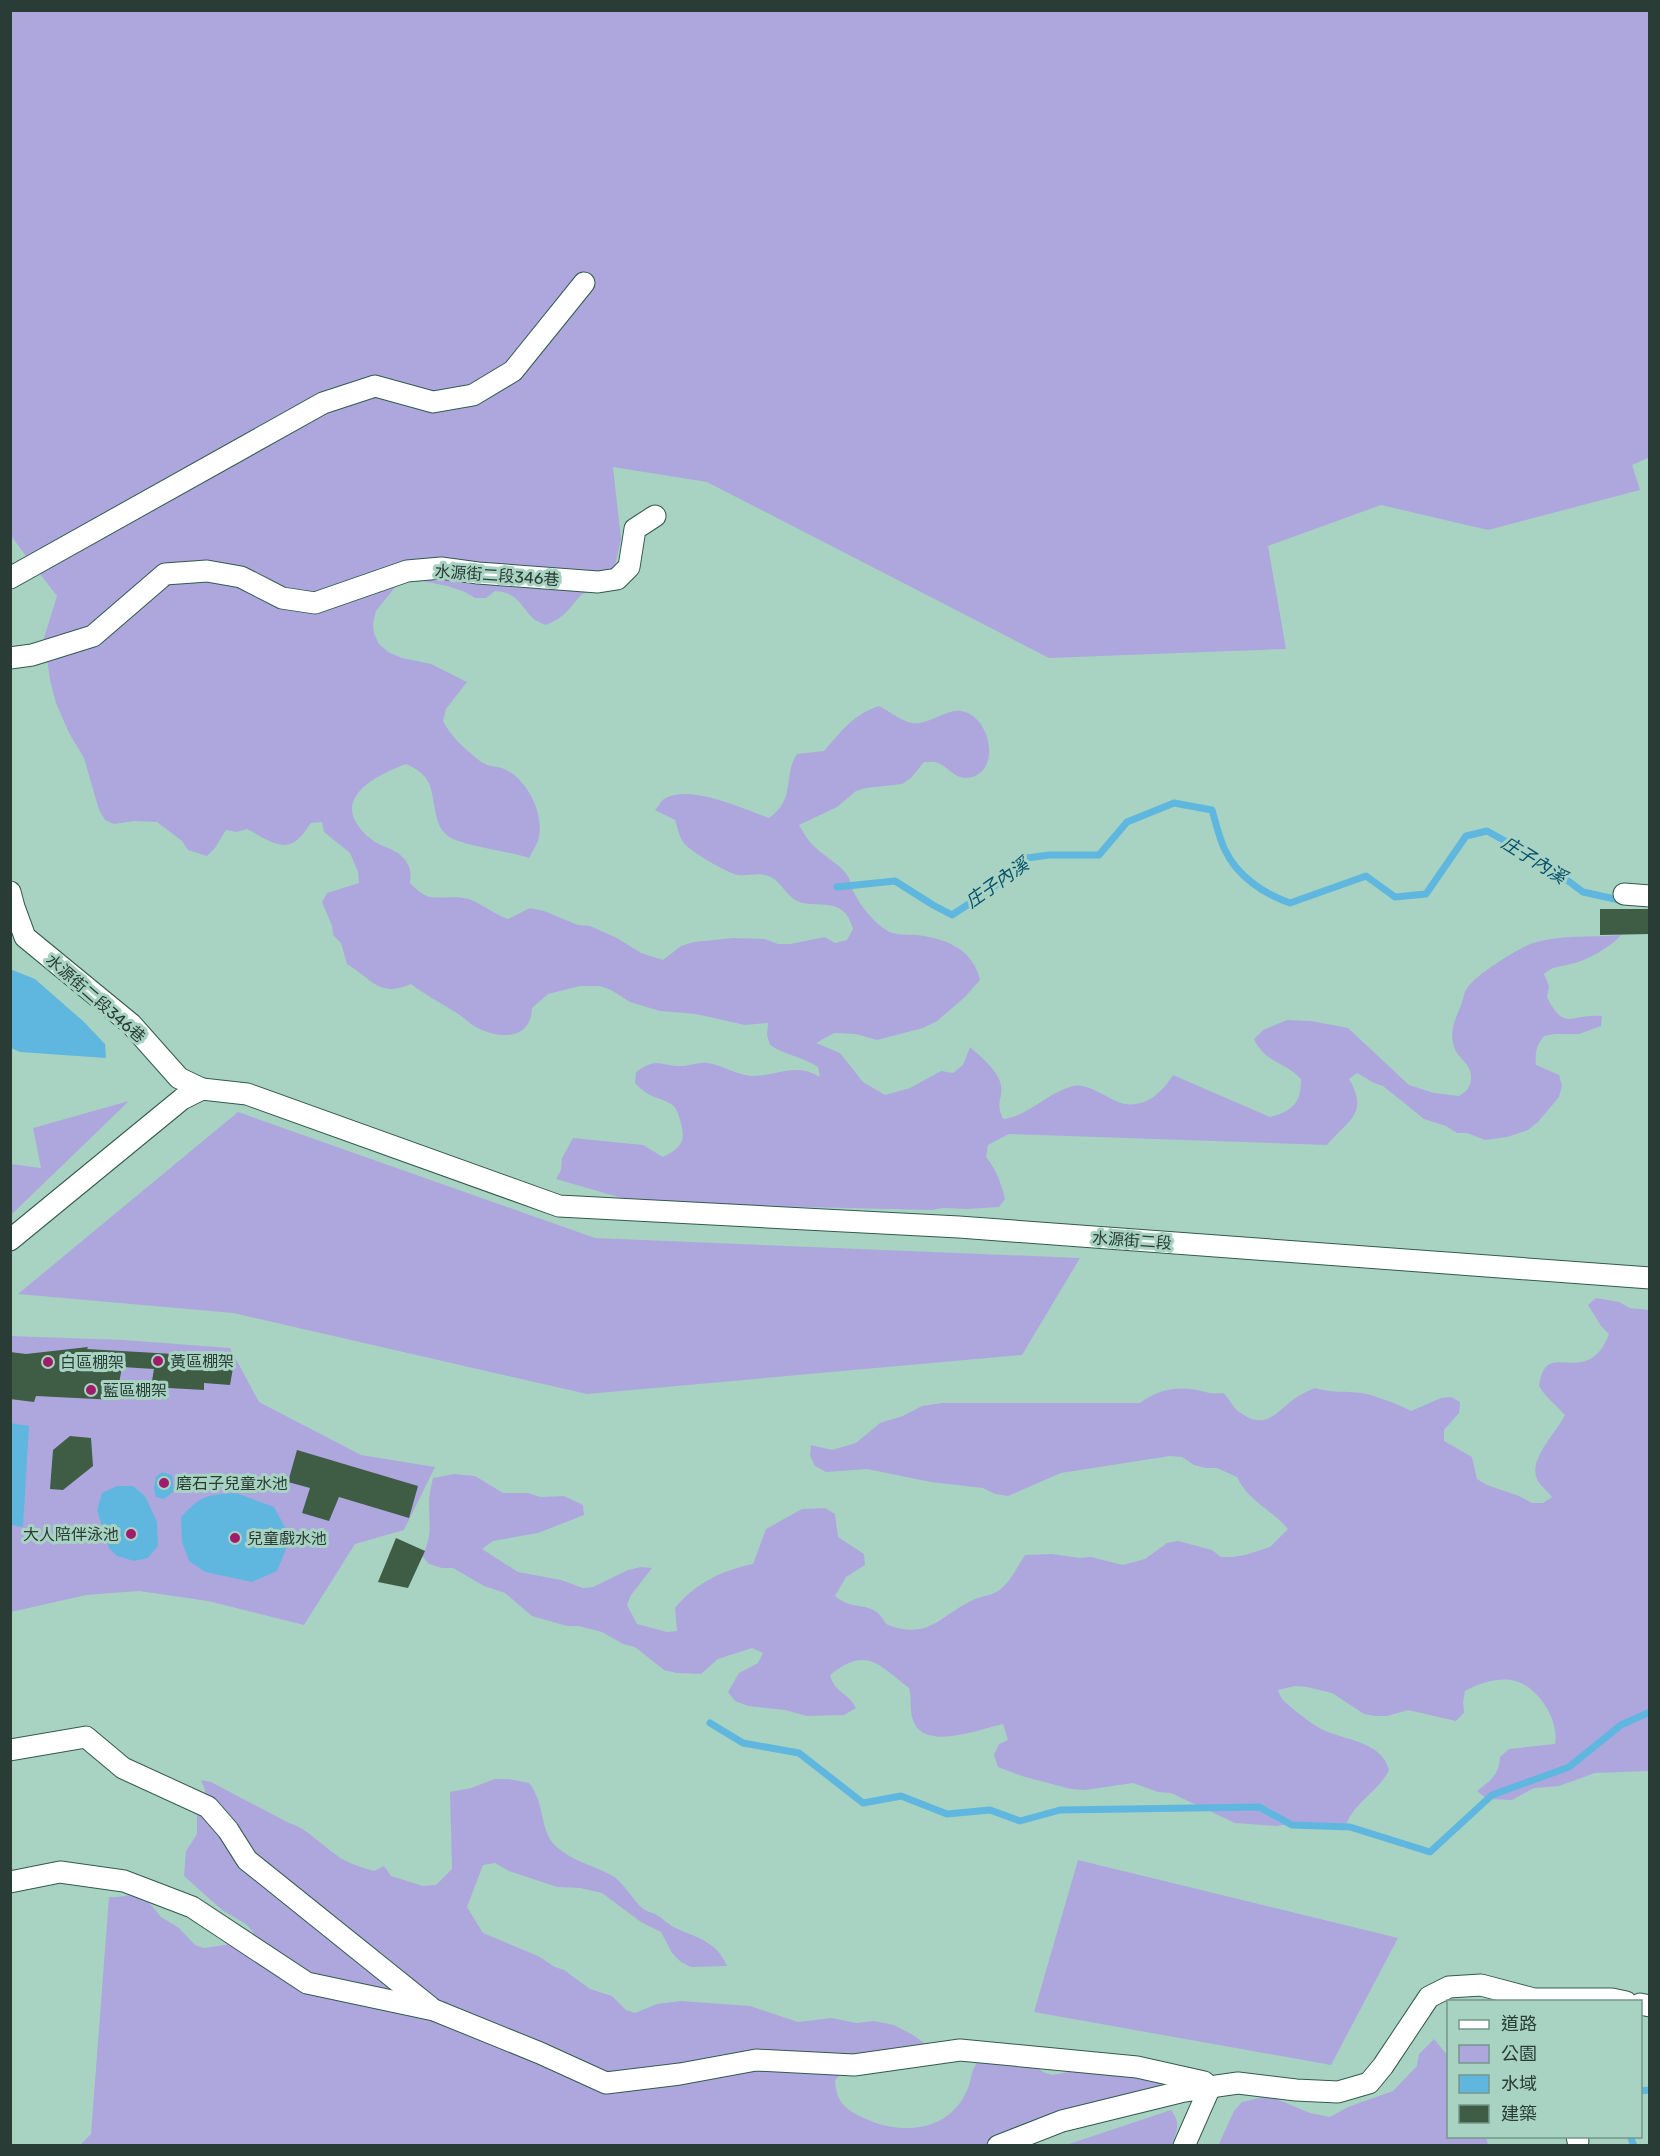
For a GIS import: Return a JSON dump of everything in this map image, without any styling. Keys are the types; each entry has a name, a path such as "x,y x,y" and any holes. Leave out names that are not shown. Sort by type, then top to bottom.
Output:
{"street":[{"path":"10,579 323,403 375,386 433,402 473,395 513,371 584,283"},
{"name":"水源街二段346巷","path":"10,658 32,655 93,636 165,574 207,571 241,577 282,598 315,603 407,571 441,568 598,582 617,579 629,567 635,529 655,516"},
{"name":"水源街二段346巷","path":"10,892 26,937 131,1024 179,1078 202,1089"},
{"path":"1624,894 1650,896"},
{"path":"10,1240 182,1099 202,1089"},
{"name":"水源街二段","path":"202,1089 247,1094 559,1206 959,1227 1650,1278"},
{"path":"10,1750 86,1737 123,1768 208,1807 228,1830 247,1860 434,2010"},
{"path":"10,1882 60,1872 124,1881 192,1907 308,1983 434,2010 540,2053 606,2083 680,2074 756,2060 854,2065 960,2050 1137,2067 1203,2082 1210,2087"},
{"path":"998,2145 1062,2121 1180,2092 1238,2083 1338,2092 1369,2083 1429,1997 1449,1987 1482,1985 1535,2000 1619,2000"},
{"path":"1184,2145 1210,2087"}],"green space":[{"path":"11,11 1649,11 1650,457 1632,465 1640,490 1488,530 1381,505 1268,546 1286,649 1049,658 707,482 613,467 621,539 614,570 605,588 582,594 559,618 546,625 531,617 518,601 505,593 495,591 486,598 475,598 447,586 408,578 397,585 376,611 373,623 374,634 379,644 388,652 402,658 431,664 467,682 446,709 443,721 464,748 480,761 511,773 526,787 536,807 540,827 538,840 529,858 464,843 448,836 439,824 432,791 425,777 406,764 379,776 358,792 353,802 353,814 358,826 371,839 402,857 410,869 410,883 421,893 430,897 469,899 508,919 530,908 544,911 578,925 590,926 617,938 641,953 663,960 681,946 694,942 733,938 765,939 778,944 790,944 825,937 835,943 847,940 853,929 849,918 843,911 829,905 797,901 778,883 762,874 738,875 717,866 683,842 675,820 655,810 664,799 687,794 716,799 769,818 783,803 790,771 797,754 824,751 848,724 862,714 879,706 904,720 919,723 952,712 965,712 975,717 987,736 988,759 985,768 977,775 962,778 938,763 924,762 911,778 902,784 856,791 837,807 799,825 812,845 846,873 859,902 876,922 894,933 939,939 957,947 971,960 980,980 965,997 937,1021 923,1028 877,1040 856,1034 834,1033 816,1043 840,1053 863,1082 885,1095 910,1088 941,1071 953,1073 963,1065 970,1047 988,1064 999,1079 1001,1090 999,1105 1003,1119 1030,1109 1055,1093 1073,1086 1091,1088 1122,1103 1140,1103 1159,1092 1173,1075 1270,1117 1285,1112 1294,1105 1301,1087 1301,1079 1264,1053 1254,1039 1263,1030 1287,1020 1311,1021 1348,1028 1409,1085 1434,1093 1459,1096 1469,1087 1471,1073 1454,1047 1452,1033 1465,992 1477,977 1517,950 1533,943 1566,937 1621,935 1605,949 1591,957 1553,968 1544,974 1549,986 1547,997 1559,1015 1569,1019 1602,1016 1601,1026 1579,1034 1544,1036 1539,1043 1536,1065 1559,1075 1562,1086 1559,1097 1538,1122 1528,1130 1507,1137 1485,1140 1467,1133 1457,1133 1446,1126 1424,1119 1383,1086 1357,1073 1349,1079 1355,1091 1357,1109 1348,1123 1327,1145 1009,1134 988,1145 986,1157 993,1166 1002,1187 1005,1199 999,1207 932,1210 639,1203 556,1179 561,1170 562,1158 573,1138 643,1145 663,1157 679,1146 683,1133 676,1109 671,1104 645,1092 635,1083 636,1072 649,1064 684,1066 707,1063 752,1076 794,1070 820,1077 818,1067 770,1045 767,1035 768,1023 745,1025 696,1014 660,1011 630,1002 600,986 580,986 548,994 532,1008 526,1027 519,1032 502,1035 483,1030 411,984 400,988 383,988 347,964 341,943 333,935 332,926 322,902 327,893 359,883 358,872 350,853 324,832 322,822 311,823 301,836 287,845 273,842 247,829 237,832 226,830 207,856 188,850 182,841 157,822 135,821 114,824 105,820 99,810 84,758 69,733 56,703 50,680 44,638 57,596 11,536"},
{"path":"129,1101 11,1215 11,1164 41,1168 33,1128"},
{"path":"238,1112 595,1238 1080,1258 1022,1355 587,1394 233,1313 18,1294"},
{"path":"1596,1298 1619,1302 1630,1308 1649,1310 1649,1771 1595,1773 1559,1786 1534,1788 1512,1800 1487,1799 1477,1791 1493,1777 1500,1757 1509,1749 1555,1744 1556,1734 1550,1714 1537,1695 1529,1688 1511,1680 1505,1680 1481,1684 1465,1691 1464,1713 1456,1721 1408,1710 1387,1716 1364,1714 1332,1693 1295,1686 1278,1690 1285,1702 1318,1727 1372,1748 1380,1754 1389,1770 1347,1823 1337,1826 1290,1824 1276,1826 1235,1823 1171,1793 1158,1792 1133,1783 1085,1790 1071,1789 998,1767 994,1755 999,1744 1008,1740 1003,1724 953,1736 928,1735 919,1730 913,1720 909,1688 880,1666 863,1660 842,1666 830,1675 838,1690 849,1698 856,1708 844,1715 807,1716 785,1710 748,1706 735,1701 728,1692 739,1673 758,1663 763,1653 752,1648 718,1659 701,1674 664,1670 635,1647 623,1644 602,1632 579,1626 567,1626 532,1616 505,1593 484,1586 453,1568 442,1568 429,1564 422,1556 429,1536 429,1500 433,1478 454,1474 475,1476 503,1493 528,1493 541,1497 564,1496 583,1505 584,1515 538,1533 493,1541 482,1549 518,1572 561,1580 583,1588 593,1587 628,1570 641,1567 652,1568 631,1595 627,1605 637,1624 667,1632 677,1631 675,1608 691,1591 720,1574 753,1564 766,1529 802,1509 825,1508 835,1514 838,1537 864,1554 865,1565 846,1577 835,1596 849,1604 875,1611 886,1624 913,1630 934,1624 963,1605 998,1591 1010,1579 1025,1555 1052,1554 1080,1558 1091,1557 1123,1565 1145,1559 1167,1543 1178,1541 1212,1550 1221,1557 1245,1555 1270,1547 1288,1529 1282,1522 1253,1499 1237,1477 1217,1468 1194,1465 1182,1457 1170,1456 1061,1473 1008,1496 995,1494 983,1488 931,1482 867,1469 826,1472 815,1466 810,1456 811,1445 832,1450 856,1443 880,1423 903,1416 922,1406 942,1403 1140,1403 1157,1393 1176,1389 1223,1393 1238,1411 1255,1420 1274,1415 1297,1397 1315,1388 1362,1393 1387,1400 1411,1411 1441,1398 1451,1397 1460,1402 1459,1413 1444,1430 1444,1441 1472,1457 1477,1479 1532,1503 1543,1503 1552,1497 1537,1479 1536,1463 1565,1415 1539,1386 1541,1377 1545,1368 1551,1364 1584,1361 1602,1349 1609,1334 1588,1305"},
{"path":"11,1336 124,1340 230,1348 259,1402 361,1455 435,1467 404,1530 355,1544 304,1625 208,1601 139,1591 86,1595 11,1612"},
{"path":"495,1779 529,1783 535,1792 548,1834 558,1848 616,1878 642,1908 675,1928 700,1938 712,1946 727,1966 691,1967 681,1962 672,1953 661,1932 641,1922 602,1893 580,1888 557,1887 509,1871 495,1863 483,1865 467,1907 483,1933 538,1956 564,1970 590,1989 612,1996 626,2010 635,2013 657,2004 681,2001 750,2006 798,2022 832,2018 856,2023 874,2021 894,2025 931,2048 844,2072 835,2080 837,2095 848,2109 866,2119 896,2127 925,2126 950,2113 960,2102 968,2088 973,2069 981,2059 1035,2066 1052,2075 1097,2067 1156,2077 1166,2094 1015,2146 79,2146 91,2134 109,1897 142,1894 161,1917 179,1928 195,1945 204,1948 244,1942 254,1933 246,1924 222,1910 184,1876 186,1851 197,1834 197,1811 203,1802 205,1790 201,1780 211,1782 302,1829 349,1862 374,1871 384,1866 391,1876 423,1886 436,1885 452,1869 450,1792 471,1788"},
{"path":"1078,1860 1398,1938 1331,2065 1034,2012"},
{"path":"1434,2039 1447,2055 1447,2138 1486,2138 1488,2145 1218,2146 1234,2111 1242,2102 1264,2097 1274,2098 1310,2113 1330,2117 1348,2107 1393,2091 1417,2066 1419,2054"},
{"path":"1171,2110 1177,2123 1172,2145 1066,2145"}],"water":[{"path":"10,969 35,979 84,1022 105,1044 106,1058 20,1052 11,1048"},
{"path":"10,1423 29,1426 23,1527 11,1525"},
{"name":"磨石子兒童水池","path":"162,1472 172,1475 174,1491 164,1499 156,1497 154,1489 156,1477"},
{"name":"大人陪伴泳池","path":"117,1486 133,1486 145,1496 157,1522 158,1546 148,1558 134,1561 117,1556 109,1548 97,1510 102,1493"},
{"name":"兒童戲水池","path":"236,1493 274,1507 288,1533 286,1549 277,1571 252,1582 205,1572 189,1561 182,1542 181,1517 188,1510 205,1498 218,1494"}],"building":[{"path":"1600,909 1650,909 1650,934 1600,935"},
{"path":"88,1347 87,1349 208,1356 208,1362 233,1368 230,1385 204,1383 204,1390 151,1387 154,1369 122,1367 116,1400 36,1396 34,1402 10,1399 10,1352 26,1354"},
{"path":"70,1436 91,1438 93,1466 63,1490 50,1489 53,1450"},
{"path":"297,1450 418,1486 409,1518 339,1497 329,1521 302,1513 310,1488 288,1482"},
{"path":"396,1538 425,1551 408,1588 378,1582"}],"waterway":[{"name":"庄子內溪","path":"837,887 895,881 952,915 990,890 1027,858 1049,855 1099,855 1127,822 1174,803 1212,810 1223,845 1237,868 1261,889 1290,903 1366,876 1395,897 1426,894 1466,836 1487,831 1543,862 1583,892 1624,901"},
{"path":"710,1723 743,1743 799,1753 863,1803 901,1796 947,1814 990,1810 1020,1821 1060,1810 1259,1807 1292,1825 1350,1827 1430,1852 1492,1795 1569,1767 1621,1725 1650,1712"},
{"path":"1642,2091 1650,2090"},
{"path":"1631,2138 1634,2146"}],"place":[{"name":"黃區棚架","path":"158,1361"},
{"name":"白區棚架","path":"48,1362"},
{"name":"藍區棚架","path":"91,1390"},
{"name":"磨石子兒童水池","path":"164,1483"},
{"name":"大人陪伴泳池","path":"131,1534"},
{"name":"兒童戲水池","path":"235,1538"}]}
